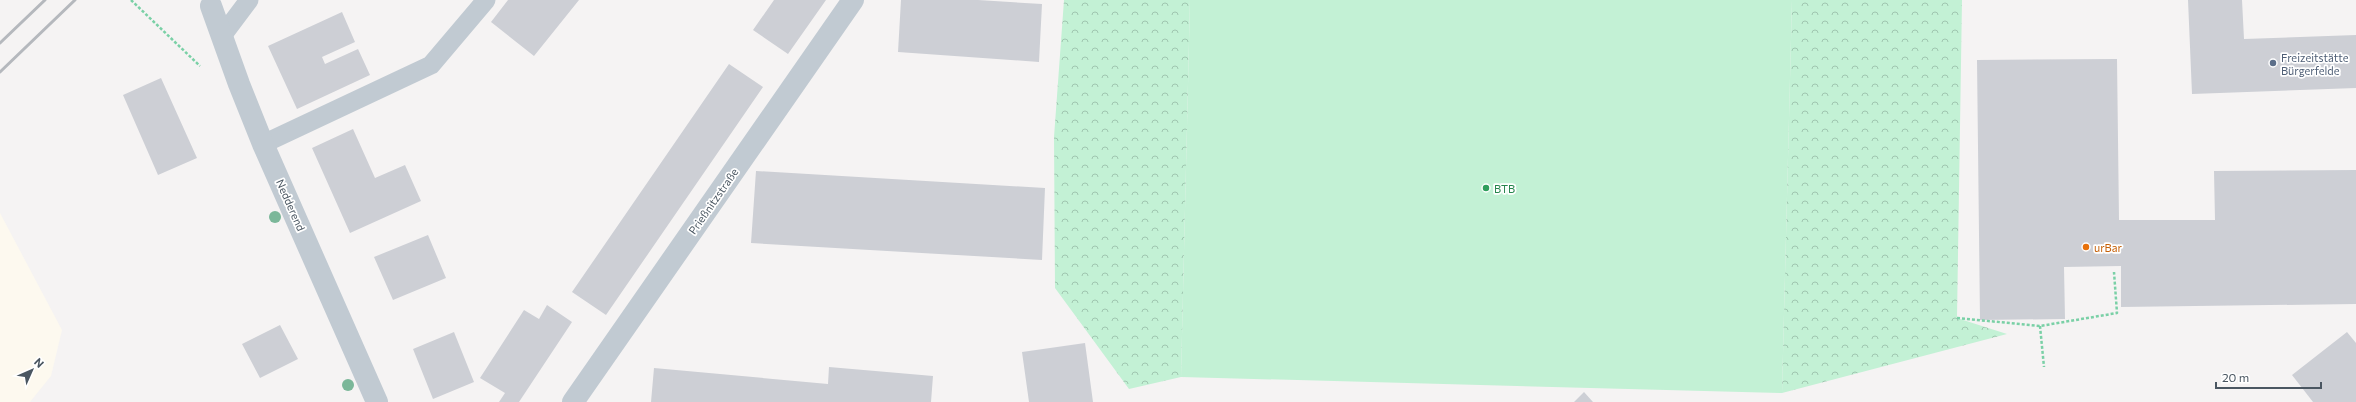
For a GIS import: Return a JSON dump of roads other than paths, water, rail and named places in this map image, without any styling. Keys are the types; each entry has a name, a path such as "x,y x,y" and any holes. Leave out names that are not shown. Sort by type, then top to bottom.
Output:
{"street":[{"name":"Prießnitzstraße","path":"573,402 853,0"},
{"name":"Nedderend","path":"211,6 239,84 264,144 377,402"}],"lane":[{"path":"222,36 249,0"},
{"path":"264,144 431,65 486,0"}],"railway":[{"path":"0,43 45,0"},
{"path":"0,72 75,0"}],"place":[{"name":"Freizeitstätte Bürgerfelde","path":"2273,63"},
{"name":"BTB","path":"1486,188"},
{"name":"urBar","path":"2086,247"}]}
